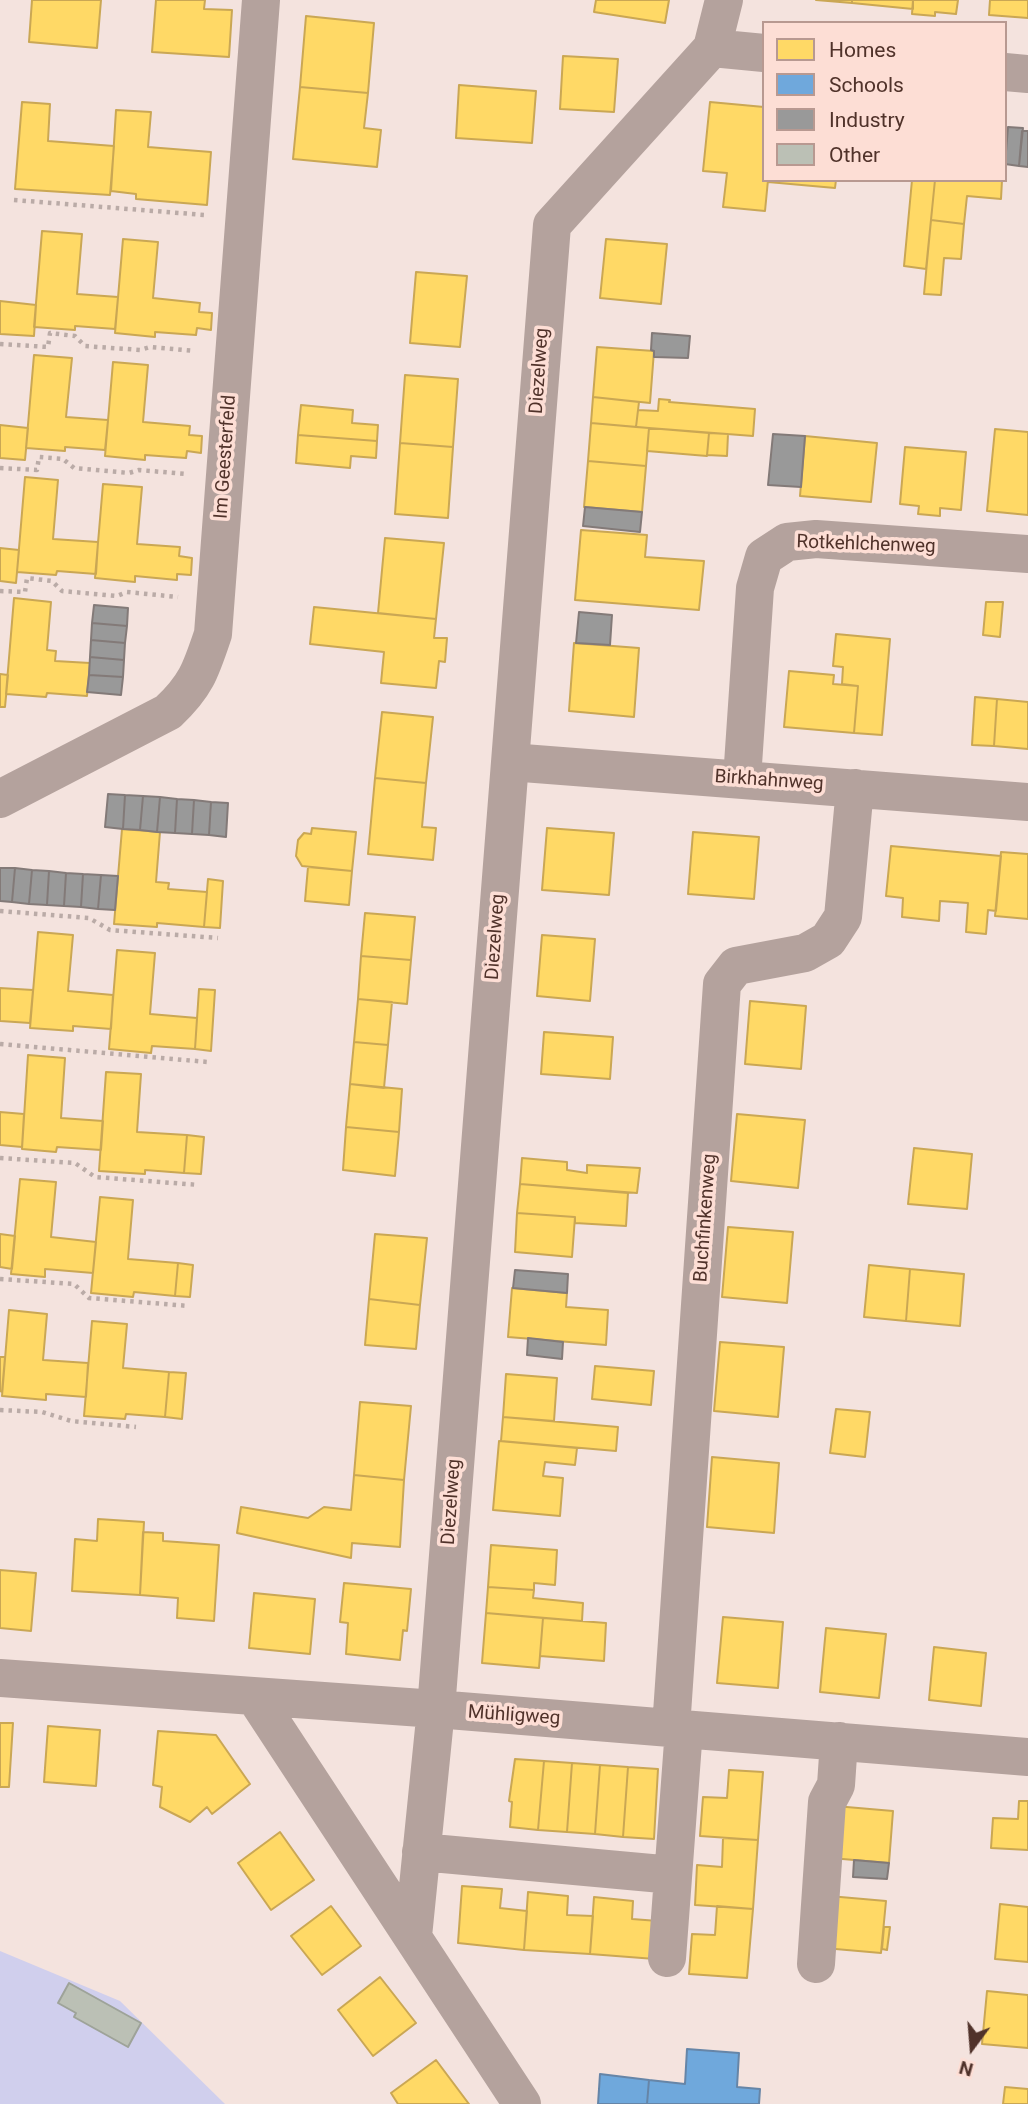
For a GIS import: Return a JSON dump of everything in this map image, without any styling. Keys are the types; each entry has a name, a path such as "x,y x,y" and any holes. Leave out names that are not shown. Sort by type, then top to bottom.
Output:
{"street":[{"name":"Im Geesterfeld","path":"0,799 167,712 187,695 202,669 213,634 261,0"},
{"name":"Diezelweg","path":"413,1936 436,1709 552,225 712,48 724,0"},
{"path":"712,48 762,52"},
{"path":"1007,72 1028,74"},
{"name":"Rotkehlchenweg","path":"741,779 755,588 764,557 787,542 816,539 1028,554"},
{"name":"Birkhahnweg","path":"510,762 1028,802"},
{"name":"Buchfinkenweg","path":"667,1958 673,1875 677,1728 722,984 736,967 805,953 828,940 843,917 855,788"},
{"name":"Mühligweg","path":"0,1678 436,1709 1028,1757"},
{"path":"255,1697 522,2104"},
{"path":"816,1964 828,1802 836,1785 839,1741"},
{"path":"421,1852 673,1875"}],"path":[{"path":"14,200 245,218"},
{"path":"0,344 48,347 50,333 75,336 85,346 140,350 150,347 234,354"},
{"path":"0,468 37,470 39,457 63,459 74,468 225,477"},
{"path":"0,591 25,592 27,578 52,581 62,591 215,600"},
{"path":"0,911 89,918 110,930 218,938"},
{"path":"0,1044 208,1062"},
{"path":"0,1158 75,1163 96,1177 199,1185"},
{"path":"0,1279 74,1284 89,1298 190,1306"},
{"path":"0,1409 42,1412 71,1421 136,1427"}],"shaded area":[{"path":"0,1951 120,2001 225,2104 0,2104"}],"building: Homes":[{"path":"32,0 101,0 97,48 29,42"},
{"path":"156,0 205,0 204,9 232,10 229,57 152,52"},
{"path":"596,0 669,0 665,23 594,12"},
{"path":"816,0 852,0 852,3"},
{"path":"852,0 913,0 913,9 852,3"},
{"path":"913,0 958,0 956,14 912,14"},
{"path":"990,0 1028,0 1028,18 989,15"},
{"path":"306,16 374,23 368,93 300,87"},
{"path":"563,56 618,59 614,112 560,109"},
{"path":"459,85 536,91 532,143 456,138"},
{"path":"300,87 368,93 364,128 381,130 377,167 293,159"},
{"path":"22,102 50,104 48,141 114,146 110,195 15,189"},
{"path":"710,102 762,107 762,182 768,182 765,211 723,207 727,173 703,171"},
{"path":"116,110 151,112 148,147 211,152 207,205 136,199 136,194 111,191"},
{"path":"768,182 836,182 835,188"},
{"path":"912,182 935,182 926,269 904,266"},
{"path":"935,182 1002,182 1001,199 967,196 964,224 931,220"},
{"path":"931,220 964,224 961,259 944,258 941,295 924,294"},
{"path":"42,231 82,234 77,294 118,297 115,329 34,327"},
{"path":"123,239 158,242 153,298 200,303 199,312 212,313 211,330 197,328 196,335 155,332 155,337 115,333"},
{"path":"606,239 667,244 661,304 600,298"},
{"path":"416,272 467,276 460,347 410,343"},
{"path":"0,301 36,305 34,336 0,334"},
{"path":"597,347 654,351 650,403 593,397"},
{"path":"34,355 72,358 66,417 108,420 105,450 26,448"},
{"path":"113,362 148,365 143,422 190,426 189,435 202,436 201,453 187,451 186,458 145,455 145,460 105,456"},
{"path":"405,375 458,379 453,447 400,443"},
{"path":"593,397 639,402 636,427 591,423"},
{"path":"659,399 755,409 753,436 636,427 638,410 658,411"},
{"path":"301,405 353,410 352,423 378,425 377,441 298,435"},
{"path":"591,423 649,428 646,466 588,461"},
{"path":"0,425 28,428 25,460 0,458"},
{"path":"649,428 709,433 707,456 647,451"},
{"path":"995,429 1028,432 1028,515 987,511"},
{"path":"709,433 728,434 727,456 707,455"},
{"path":"298,435 377,441 376,458 351,456 350,468 296,463"},
{"path":"805,436 877,443 871,502 800,496"},
{"path":"400,443 453,447 448,518 395,514"},
{"path":"905,447 966,452 961,510 940,508 940,516 918,514 919,506 900,504"},
{"path":"588,461 646,466 642,512 584,507"},
{"path":"25,477 58,480 53,539 98,542 96,574 17,572"},
{"path":"103,484 142,487 137,544 180,547 179,556 192,558 191,575 177,574 177,580 135,576 135,582 95,578"},
{"path":"581,530 647,535 645,557 704,561 699,610 575,600"},
{"path":"385,538 444,543 436,619 378,613"},
{"path":"0,548 19,550 16,583 0,581"},
{"path":"14,598 51,602 47,650 56,651 55,661 90,663 87,696 6,694"},
{"path":"986,602 1003,602 1000,637 983,635"},
{"path":"314,607 436,619 434,638 447,638 445,662 439,661 436,688 381,683 384,652 310,644"},
{"path":"836,634 890,639 882,735 854,733 858,686 842,684 843,667 833,666"},
{"path":"574,643 639,648 634,717 569,711"},
{"path":"789,671 834,675 833,684 858,686 854,733 784,727"},
{"path":"0,674 8,675 5,707 0,707"},
{"path":"975,697 997,699 994,746 972,745"},
{"path":"997,699 1028,702 1028,749 994,746"},
{"path":"382,712 433,717 426,783 375,778"},
{"path":"375,778 426,783 422,827 436,828 433,860 368,854"},
{"path":"312,828 356,832 352,871 302,866 296,856 298,840 304,833 311,834"},
{"path":"547,828 614,833 609,895 542,890"},
{"path":"122,829 160,832 156,882 169,883 168,889 207,892 204,927 157,923 157,927 114,924"},
{"path":"693,832 759,837 754,899 688,894"},
{"path":"891,846 1001,856 996,911 988,910 986,934 966,932 968,903 940,901 939,921 902,917 903,898 886,896"},
{"path":"1001,852 1028,854 1028,919 995,916"},
{"path":"308,867 352,871 349,905 305,901"},
{"path":"208,879 223,881 220,928 204,927"},
{"path":"365,913 415,917 411,960 361,956"},
{"path":"38,932 73,935 68,991 113,995 111,1029 73,1026 73,1031 30,1028"},
{"path":"542,935 595,939 590,1001 537,996"},
{"path":"117,950 155,953 150,1014 197,1018 195,1049 152,1046 151,1053 109,1049"},
{"path":"361,956 411,960 407,1004 358,999"},
{"path":"0,988 33,990 30,1023 0,1021"},
{"path":"199,989 215,990 211,1051 195,1049"},
{"path":"358,999 392,1002 388,1045 354,1042"},
{"path":"750,1001 806,1006 801,1069 745,1064"},
{"path":"544,1032 613,1037 610,1079 541,1074"},
{"path":"354,1042 388,1045 384,1088 350,1084"},
{"path":"28,1055 65,1058 61,1118 103,1121 101,1150 57,1147 56,1152 22,1149"},
{"path":"106,1072 141,1074 137,1132 187,1135 184,1173 99,1171"},
{"path":"350,1084 402,1089 399,1132 346,1127"},
{"path":"0,1112 24,1114 22,1147 0,1145"},
{"path":"737,1114 805,1120 798,1188 731,1181"},
{"path":"346,1127 399,1132 395,1176 343,1170"},
{"path":"187,1135 204,1137 201,1174 184,1173"},
{"path":"914,1148 972,1154 967,1209 908,1204"},
{"path":"522,1158 567,1162 567,1170 587,1173 587,1165 640,1168 637,1193 520,1184"},
{"path":"20,1179 56,1182 51,1237 96,1242 93,1273 45,1269 45,1277 11,1274"},
{"path":"520,1184 628,1193 626,1226 575,1223 575,1217 517,1213"},
{"path":"100,1197 133,1200 128,1259 178,1263 175,1296 134,1292 133,1297 91,1293"},
{"path":"517,1213 575,1217 572,1257 515,1252"},
{"path":"728,1227 793,1232 787,1303 722,1297"},
{"path":"0,1234 15,1236 12,1269 0,1267"},
{"path":"375,1234 427,1238 420,1305 369,1299"},
{"path":"178,1263 193,1265 190,1297 175,1296"},
{"path":"869,1265 910,1269 906,1321 864,1317"},
{"path":"910,1269 964,1274 960,1326 906,1321"},
{"path":"512,1288 567,1293 566,1307 608,1310 606,1345 508,1337"},
{"path":"369,1299 420,1305 416,1349 365,1345"},
{"path":"9,1310 47,1314 43,1360 88,1363 86,1397 46,1394 46,1400 2,1396"},
{"path":"92,1321 127,1324 123,1368 169,1372 165,1417 126,1414 125,1419 84,1416"},
{"path":"720,1342 784,1347 778,1417 714,1411"},
{"path":"0,1357 5,1357 2,1392 0,1391"},
{"path":"595,1366 654,1371 651,1405 592,1399"},
{"path":"169,1372 186,1373 182,1419 165,1417"},
{"path":"506,1374 557,1378 554,1421 503,1417"},
{"path":"360,1402 411,1406 404,1480 354,1475"},
{"path":"836,1409 870,1412 865,1457 830,1453"},
{"path":"503,1417 618,1427 616,1451 501,1441"},
{"path":"499,1441 577,1448 575,1465 545,1462 543,1476 563,1478 560,1516 493,1510"},
{"path":"712,1457 779,1463 774,1533 707,1527"},
{"path":"354,1475 404,1480 400,1547 352,1543 351,1558 237,1533 241,1507 308,1518 324,1507 351,1510"},
{"path":"98,1519 144,1522 140,1595 72,1591 75,1539 97,1541"},
{"path":"143,1532 163,1533 163,1541 219,1545 214,1621 177,1618 178,1598 140,1595"},
{"path":"491,1545 557,1550 555,1585 534,1583 534,1590 488,1587"},
{"path":"0,1570 36,1573 31,1631 0,1628"},
{"path":"344,1583 411,1589 407,1631 403,1630 400,1660 346,1654 348,1623 340,1622"},
{"path":"488,1587 534,1590 533,1598 583,1603 582,1621 486,1613"},
{"path":"254,1593 315,1599 310,1654 249,1648"},
{"path":"486,1613 543,1618 539,1668 482,1663"},
{"path":"723,1617 783,1622 778,1688 717,1683"},
{"path":"543,1618 606,1623 604,1661 540,1656"},
{"path":"826,1628 886,1634 879,1698 820,1692"},
{"path":"934,1647 986,1653 981,1706 929,1700"},
{"path":"0,1723 13,1723 9,1787 0,1787"},
{"path":"48,1726 100,1730 96,1786 44,1782"},
{"path":"158,1731 216,1735 250,1784 212,1814 207,1807 190,1822 160,1807 162,1787 153,1785"},
{"path":"515,1759 544,1761 538,1830 510,1827 512,1802 509,1801"},
{"path":"544,1761 572,1763 567,1832 538,1830"},
{"path":"572,1763 600,1765 595,1834 567,1832"},
{"path":"600,1765 628,1767 623,1837 595,1834"},
{"path":"628,1767 658,1769 654,1839 623,1837"},
{"path":"729,1770 763,1772 758,1840 700,1836 703,1797 727,1798"},
{"path":"1019,1801 1028,1801 1028,1850 991,1848 993,1818 1018,1819"},
{"path":"835,1806 893,1811 889,1863 831,1858"},
{"path":"280,1832 314,1880 271,1910 238,1863"},
{"path":"723,1838 758,1840 753,1909 695,1905 697,1865 722,1867"},
{"path":"462,1886 502,1889 500,1908 527,1911 524,1950 458,1943"},
{"path":"528,1892 568,1896 567,1915 593,1916 590,1954 524,1950"},
{"path":"829,1896 886,1901 881,1953 824,1948"},
{"path":"594,1897 633,1901 632,1919 658,1921 655,1959 590,1954"},
{"path":"1000,1904 1028,1907 1028,1962 995,1959"},
{"path":"331,1906 361,1946 322,1975 291,1936"},
{"path":"717,1906 753,1909 747,1978 689,1974 692,1934 715,1935"},
{"path":"884,1927 890,1927 887,1950 882,1949"},
{"path":"380,1977 416,2023 373,2056 338,2010"},
{"path":"987,1991 1028,1995 1028,2048 982,2044"},
{"path":"436,2060 469,2104 398,2104 391,2093"},
{"path":"1005,2087 1028,2089 1028,2104 1003,2104"}],"building: Schools":[{"path":"687,2049 739,2053 737,2087 760,2089 759,2104 647,2104 649,2080 685,2084"},
{"path":"600,2074 649,2080 647,2104 598,2104"}],"building: Industry":[{"path":"1008,127 1023,128 1019,166 1007,164"},
{"path":"1022,131 1028,131 1028,167 1019,166"},
{"path":"652,333 690,336 688,358 654,357 654,351 651,350"},
{"path":"773,434 805,436 801,487 768,485"},
{"path":"585,507 642,512 640,532 583,526"},
{"path":"94,605 128,608 127,626 92,623"},
{"path":"579,612 612,615 610,645 576,643"},
{"path":"92,623 127,626 125,643 91,640"},
{"path":"91,640 125,643 124,660 90,657"},
{"path":"90,657 124,660 123,677 89,675"},
{"path":"89,675 123,677 121,695 87,692"},
{"path":"108,794 125,795 123,829 105,827"},
{"path":"125,795 143,796 140,830 123,829"},
{"path":"143,796 160,797 157,832 140,830"},
{"path":"160,797 177,799 175,833 157,832"},
{"path":"177,799 194,800 192,834 175,833"},
{"path":"194,800 211,802 209,835 192,834"},
{"path":"211,802 228,803 226,837 209,835"},
{"path":"0,868 15,868 12,902 0,901"},
{"path":"15,868 32,870 29,904 12,902"},
{"path":"32,870 49,871 47,905 29,904"},
{"path":"49,871 66,873 64,906 47,905"},
{"path":"66,873 83,874 81,907 64,906"},
{"path":"83,874 101,875 98,909 81,907"},
{"path":"101,875 118,876 115,910 98,909"},
{"path":"515,1270 568,1274 567,1293 513,1288"},
{"path":"528,1338 563,1342 562,1359 527,1355"},
{"path":"854,1860 889,1863 887,1879 853,1877"}],"building: Other":[{"path":"69,1983 141,2023 128,2047 74,2017 76,2013 58,2003"}]}
